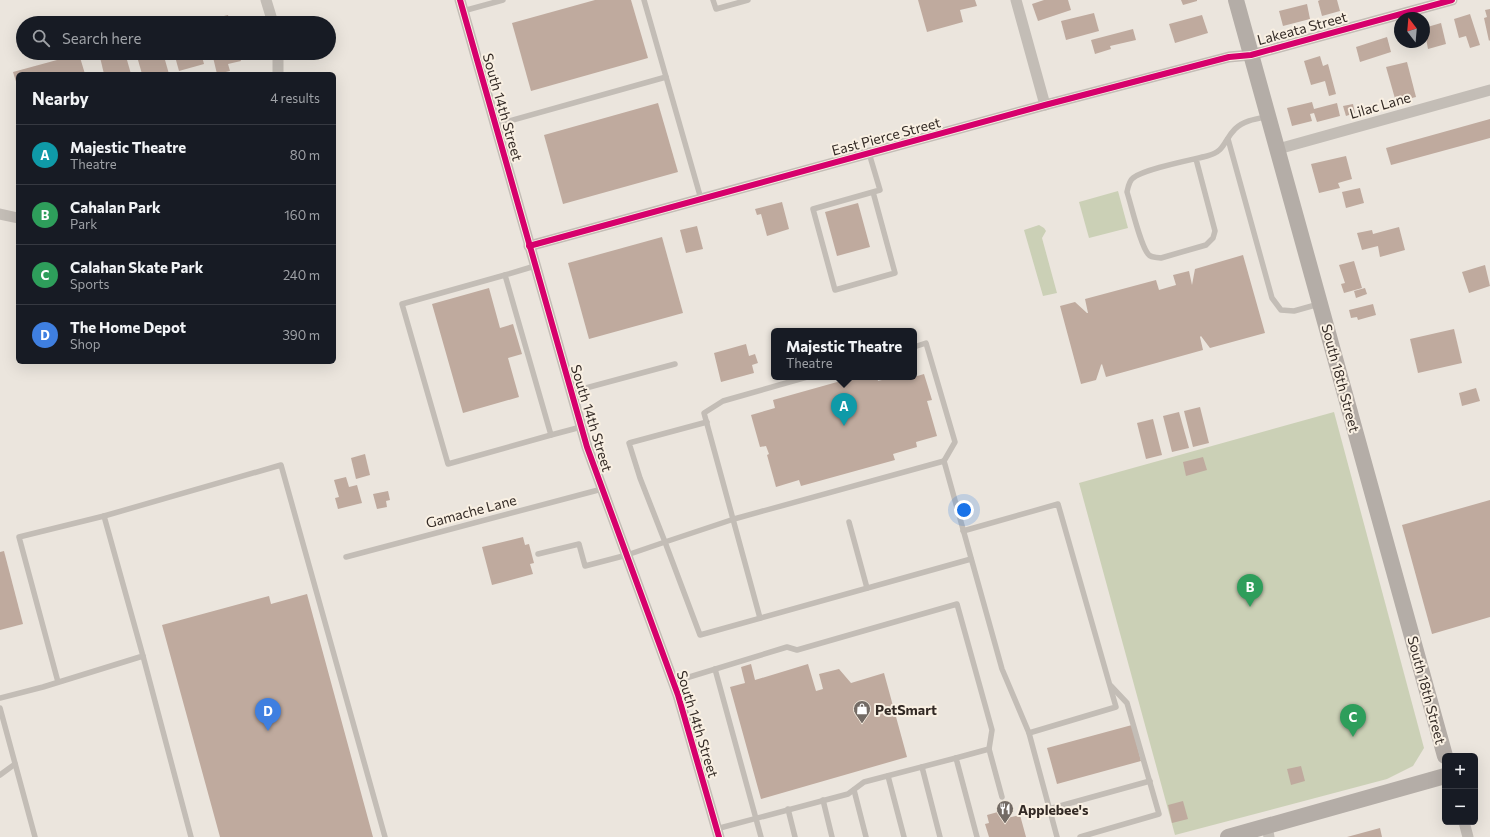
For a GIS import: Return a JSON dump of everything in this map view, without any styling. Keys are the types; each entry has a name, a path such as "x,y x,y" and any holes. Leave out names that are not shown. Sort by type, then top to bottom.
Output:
{"street":[{"path":"266,0 271,16"},
{"name":"South 14th Street","path":"460,0 581,426 602,489 673,682 717,833"},
{"path":"1016,0 1045,105"},
{"name":"South 18th Street","path":"1236,0 1444,753"},
{"name":"Lakeata Street","path":"1251,55 1452,0"},
{"name":"East Pierce Street","path":"529,246 1045,105 1229,57 1251,55"},
{"path":"278,60 278,72"},
{"name":"Lilac Lane","path":"1278,149 1490,90"},
{"path":"0,214 16,218"},
{"path":"1228,837 1268,832 1442,777"},
{"path":"1465,825 1468,837"}],"lane":[{"path":"463,11 503,0"},
{"path":"644,0 701,199"},
{"path":"713,0 716,9 748,0"},
{"path":"495,125 666,77"},
{"path":"1196,159 1215,231 1213,238 1206,245 1161,258 1153,257 1148,254 1143,246 1127,192 1132,179 1140,174 1213,154 1223,148 1235,129 1247,122 1268,116"},
{"path":"1228,138 1272,298 1281,310 1294,311 1320,304"},
{"path":"869,153 880,190 813,209 836,290 895,273 873,192"},
{"path":"535,266 402,304 448,464 581,426"},
{"path":"505,275 550,435"},
{"path":"538,554 579,544 585,566 627,555 734,519 944,461 955,442 926,343 917,346"},
{"path":"571,392 675,364"},
{"path":"760,618 704,412 722,401 796,380"},
{"path":"707,422 629,443 640,478 700,635 971,559"},
{"path":"944,461 1002,670 1029,734 1057,837"},
{"path":"58,682 19,537 104,516 281,465 385,837"},
{"name":"Gamache Lane","path":"346,557 602,489"},
{"path":"963,531 1058,504 1116,707 1029,734"},
{"path":"104,516 191,837"},
{"path":"849,522 867,588"},
{"path":"673,682 787,647 797,650 957,604 992,730 989,749 1002,797"},
{"path":"0,698 10,697 143,656"},
{"path":"715,669 761,837"},
{"path":"1080,837 1159,814 1127,703 1110,686"},
{"path":"0,708 35,837"},
{"path":"0,734 7,732"},
{"path":"717,833 756,818 848,794 864,782 989,749"},
{"path":"956,758 976,837"},
{"path":"0,775 15,764"},
{"path":"922,767 940,837"},
{"path":"888,776 904,837"},
{"path":"1049,808 1150,781"},
{"path":"854,790 866,837"},
{"path":"823,800 832,837"},
{"path":"788,809 795,837"}],"green space":[{"path":"1118,191 1128,228 1089,238 1079,202"},
{"path":"1039,225 1046,231 1042,238 1057,293 1043,296 1024,230"},
{"path":"1334,412 1424,748 1413,766 1387,779 1175,835 1079,483"}],"building":[{"path":"595,0 631,0 648,58 531,91 512,23"},
{"path":"918,0 975,0 977,6 960,10 963,22 927,32"},
{"path":"1044,0 1068,0 1071,10 1038,21 1032,4"},
{"path":"1181,0 1197,0 1197,1 1183,5"},
{"path":"1337,0 1340,11 1322,16 1318,1"},
{"path":"1307,4 1310,19 1283,26 1279,11"},
{"path":"1490,9 1489,41 1484,18 1487,17 1485,10"},
{"path":"1094,13 1099,31 1066,40 1061,21"},
{"path":"1470,14 1480,45 1470,48 1466,36 1459,38 1454,19"},
{"path":"1202,15 1208,33 1175,43 1169,24"},
{"path":"1441,23 1446,44 1428,49 1430,48 1430,26"},
{"path":"1133,29 1136,40 1110,46 1111,49 1095,54 1091,40"},
{"path":"1387,37 1391,52 1360,62 1356,47"},
{"path":"1320,56 1323,66 1328,64 1336,94 1329,96 1325,81 1311,85 1304,61"},
{"path":"57,60 81,60 84,72 16,72 16,82 13,72"},
{"path":"101,60 127,60 130,72 104,72"},
{"path":"138,60 165,60 168,72 141,72"},
{"path":"176,60 203,60 204,64 179,71"},
{"path":"214,60 241,60 228,64 230,71 217,72"},
{"path":"1407,62 1416,97 1396,102 1386,67"},
{"path":"1312,102 1314,109 1337,103 1340,116 1317,122 1314,113 1310,114 1312,121 1292,126 1287,108"},
{"path":"658,103 678,172 563,204 544,135"},
{"path":"1353,104 1355,113 1346,116 1343,106"},
{"path":"1490,119 1490,138 1391,165 1386,148"},
{"path":"1346,156 1352,179 1338,183 1340,188 1319,193 1311,164"},
{"path":"1360,188 1364,203 1346,208 1342,192"},
{"path":"782,202 789,229 767,236 761,214 757,215 755,209"},
{"path":"858,203 870,247 837,256 825,212"},
{"path":"697,226 703,249 686,253 680,230"},
{"path":"1399,227 1405,250 1380,257 1378,246 1362,250 1357,233 1372,230 1373,234"},
{"path":"662,237 683,313 589,339 568,263"},
{"path":"1243,255 1265,333 1210,348 1201,336 1203,350 1106,377 1102,364 1096,380 1081,384 1060,306 1075,302 1088,313 1085,299 1156,280 1159,290 1176,285 1173,275 1189,271 1192,285 1195,269"},
{"path":"1354,261 1362,288 1344,293 1341,284 1345,283 1339,265"},
{"path":"1485,265 1490,286 1469,293 1462,272"},
{"path":"489,288 500,328 513,324 522,354 508,358 519,397 463,413 432,304"},
{"path":"1365,288 1367,294 1356,298 1354,291"},
{"path":"1373,304 1376,315 1358,320 1357,317 1351,318 1349,310"},
{"path":"1454,329 1462,363 1418,373 1410,339"},
{"path":"746,344 749,356 755,354 758,363 752,365 754,373 721,382 714,353"},
{"path":"924,374 932,400 927,401 937,436 916,442 917,447 893,454 895,460 801,486 799,480 776,487 767,455 769,454 766,446 760,447 751,415 775,408 773,400 844,380 917,380 917,376"},
{"path":"1476,388 1480,401 1462,406 1459,393"},
{"path":"1200,407 1209,443 1193,447 1184,411"},
{"path":"1179,412 1189,448 1172,452 1163,416"},
{"path":"1153,419 1162,455 1146,459 1137,423"},
{"path":"365,454 370,475 356,479 351,458"},
{"path":"1203,457 1207,470 1186,476 1183,462"},
{"path":"346,477 349,487 357,485 362,503 338,509 335,498 339,497 334,480"},
{"path":"388,491 390,500 386,501 387,507 377,509 373,494"},
{"path":"1490,500 1490,617 1432,634 1402,525"},
{"path":"523,537 525,545 529,544 534,563 530,564 533,574 492,585 482,547"},
{"path":"4,551 23,624 0,630 0,552"},
{"path":"307,594 373,837 220,837 162,625 269,596 271,604"},
{"path":"751,664 755,680 808,664 816,691 823,689 819,674 839,669 851,683 884,673 907,757 761,799 730,687 745,683 741,667"},
{"path":"1132,725 1141,761 1057,784 1047,748"},
{"path":"1301,766 1305,781 1291,785 1287,769"},
{"path":"1183,801 1188,819 1172,823 1168,805"},
{"name":"Applebee's","path":"1005,810 1007,818 1020,815 1026,837 989,837 985,824 989,823 987,815"},
{"path":"1380,828 1382,837 1347,837"}],"cycle path":[{"path":"460,0 587,447 678,695 719,837"},
{"path":"529,246 1045,105 1229,57 1251,55 1452,0"}],"place":[{"name":"Majestic Theatre","path":"844,426"},
{"name":"Cahalan Park","path":"1250,607"},
{"name":"PetSmart","path":"862,724"},
{"name":"The Home Depot","path":"268,731"},
{"name":"Calahan Skate Park","path":"1353,737"},
{"name":"Applebee's","path":"1005,824"}]}
